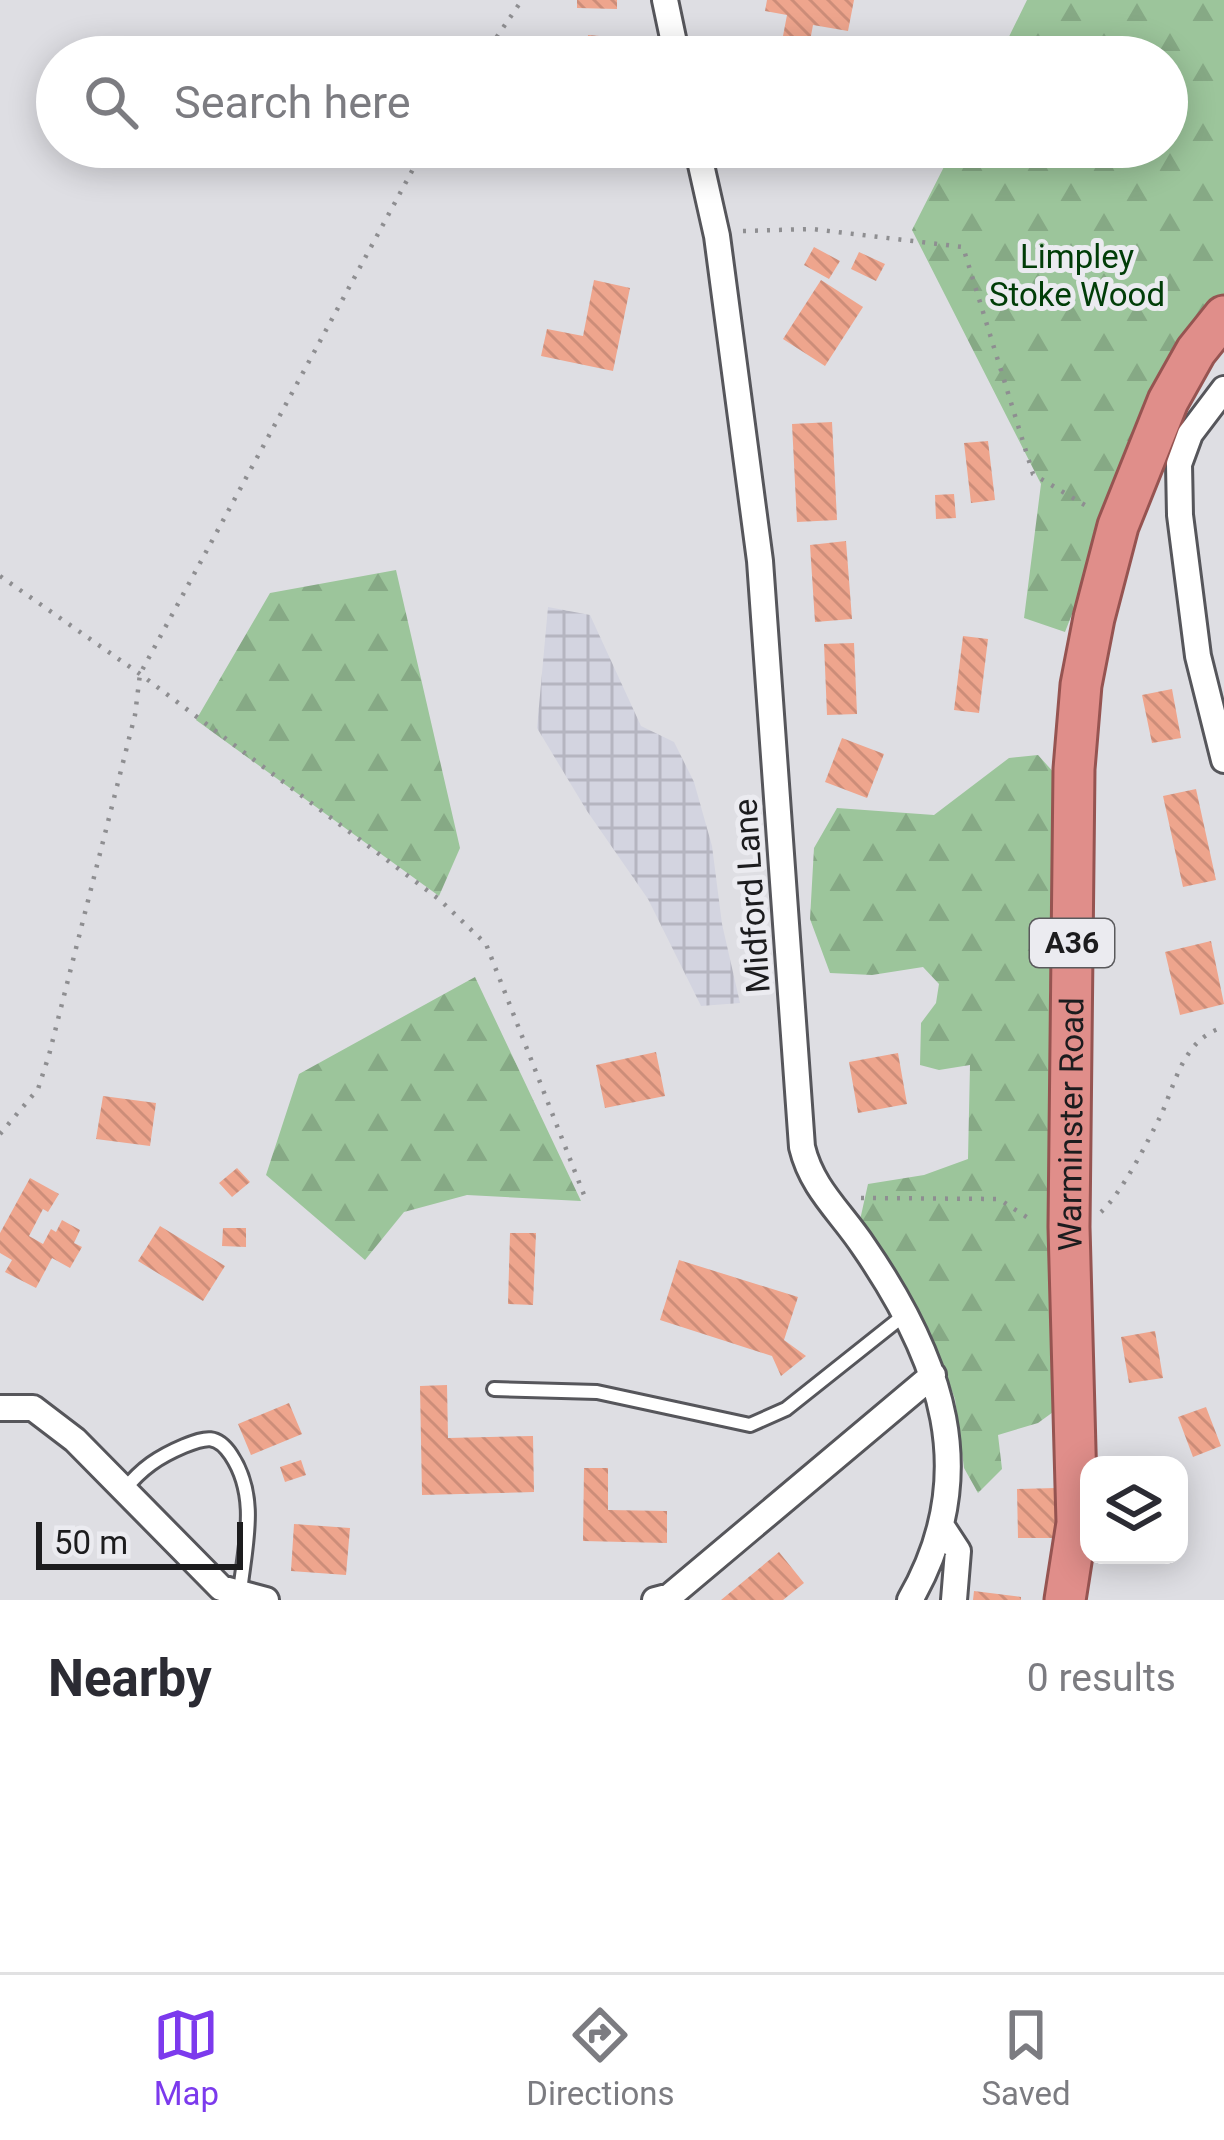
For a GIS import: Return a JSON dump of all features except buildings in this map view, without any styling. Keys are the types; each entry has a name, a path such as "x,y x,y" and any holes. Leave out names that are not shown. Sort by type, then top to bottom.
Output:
{"highway":[{"name":"Warminster Road","path":"1065,1600 1076,1523 1053,1225 1074,769 1090,640 1118,526 1168,401 1196,351 1224,316"}],"street":[{"path":"664,0 672,36"},
{"name":"Midford Lane","path":"702,168 717,236 760,561 790,945 797,1111 808,1171 866,1249 903,1316 932,1375 948,1436 941,1526 910,1600"},
{"path":"1224,389 1190,434 1179,464 1180,515 1198,656 1224,760"},
{"path":"655,1600 670,1596 932,1375"},
{"path":"0,1408 33,1408 75,1440 220,1588 266,1600"},
{"path":"941,1526 958,1551 954,1600"}],"lane":[{"path":"494,1389 597,1392 750,1425 786,1409 903,1316"},
{"path":"124,1490 142,1468 163,1455 204,1438 224,1444 250,1493 241,1593"}],"path":[{"path":"497,36 522,0"},
{"path":"0,1134 38,1089 49,1055 135,715 140,674 414,168"},
{"path":"717,236 812,229 963,247 1033,474 1118,526"},
{"path":"0,576 140,674 440,900 486,944 586,1200"},
{"path":"826,1198 999,1199 1053,1225 1091,1220 1107,1208 1162,1113 1174,1073 1211,1030 1224,1027"}],"shaded area":[{"path":"548,607 590,615 641,726 674,742 694,782 712,846 722,924 740,1003 701,1006 648,899 537,728"}],"green space":[{"name":"Limpley Stoke Wood","path":"1027,0 1224,0 1224,294 1170,365 1065,632 1024,618 1041,484 912,230 943,168 1188,168 1188,36 1009,36"},
{"path":"396,570 460,848 439,896 196,720 270,593"},
{"path":"1038,755 1065,785 1058,934 1049,992 1060,1095 1050,1293 1065,1360 1060,1407 1038,1423 998,1435 1002,1469 978,1493 964,1468 955,1399 930,1332 860,1220 868,1184 924,1175 968,1159 970,1065 939,1070 920,1065 921,1023 936,1003 939,984 923,967 872,975 830,973 810,919 814,848 837,808 934,815 1009,758"},
{"path":"475,977 581,1201 467,1195 404,1212 365,1260 266,1175 299,1074"}]}
